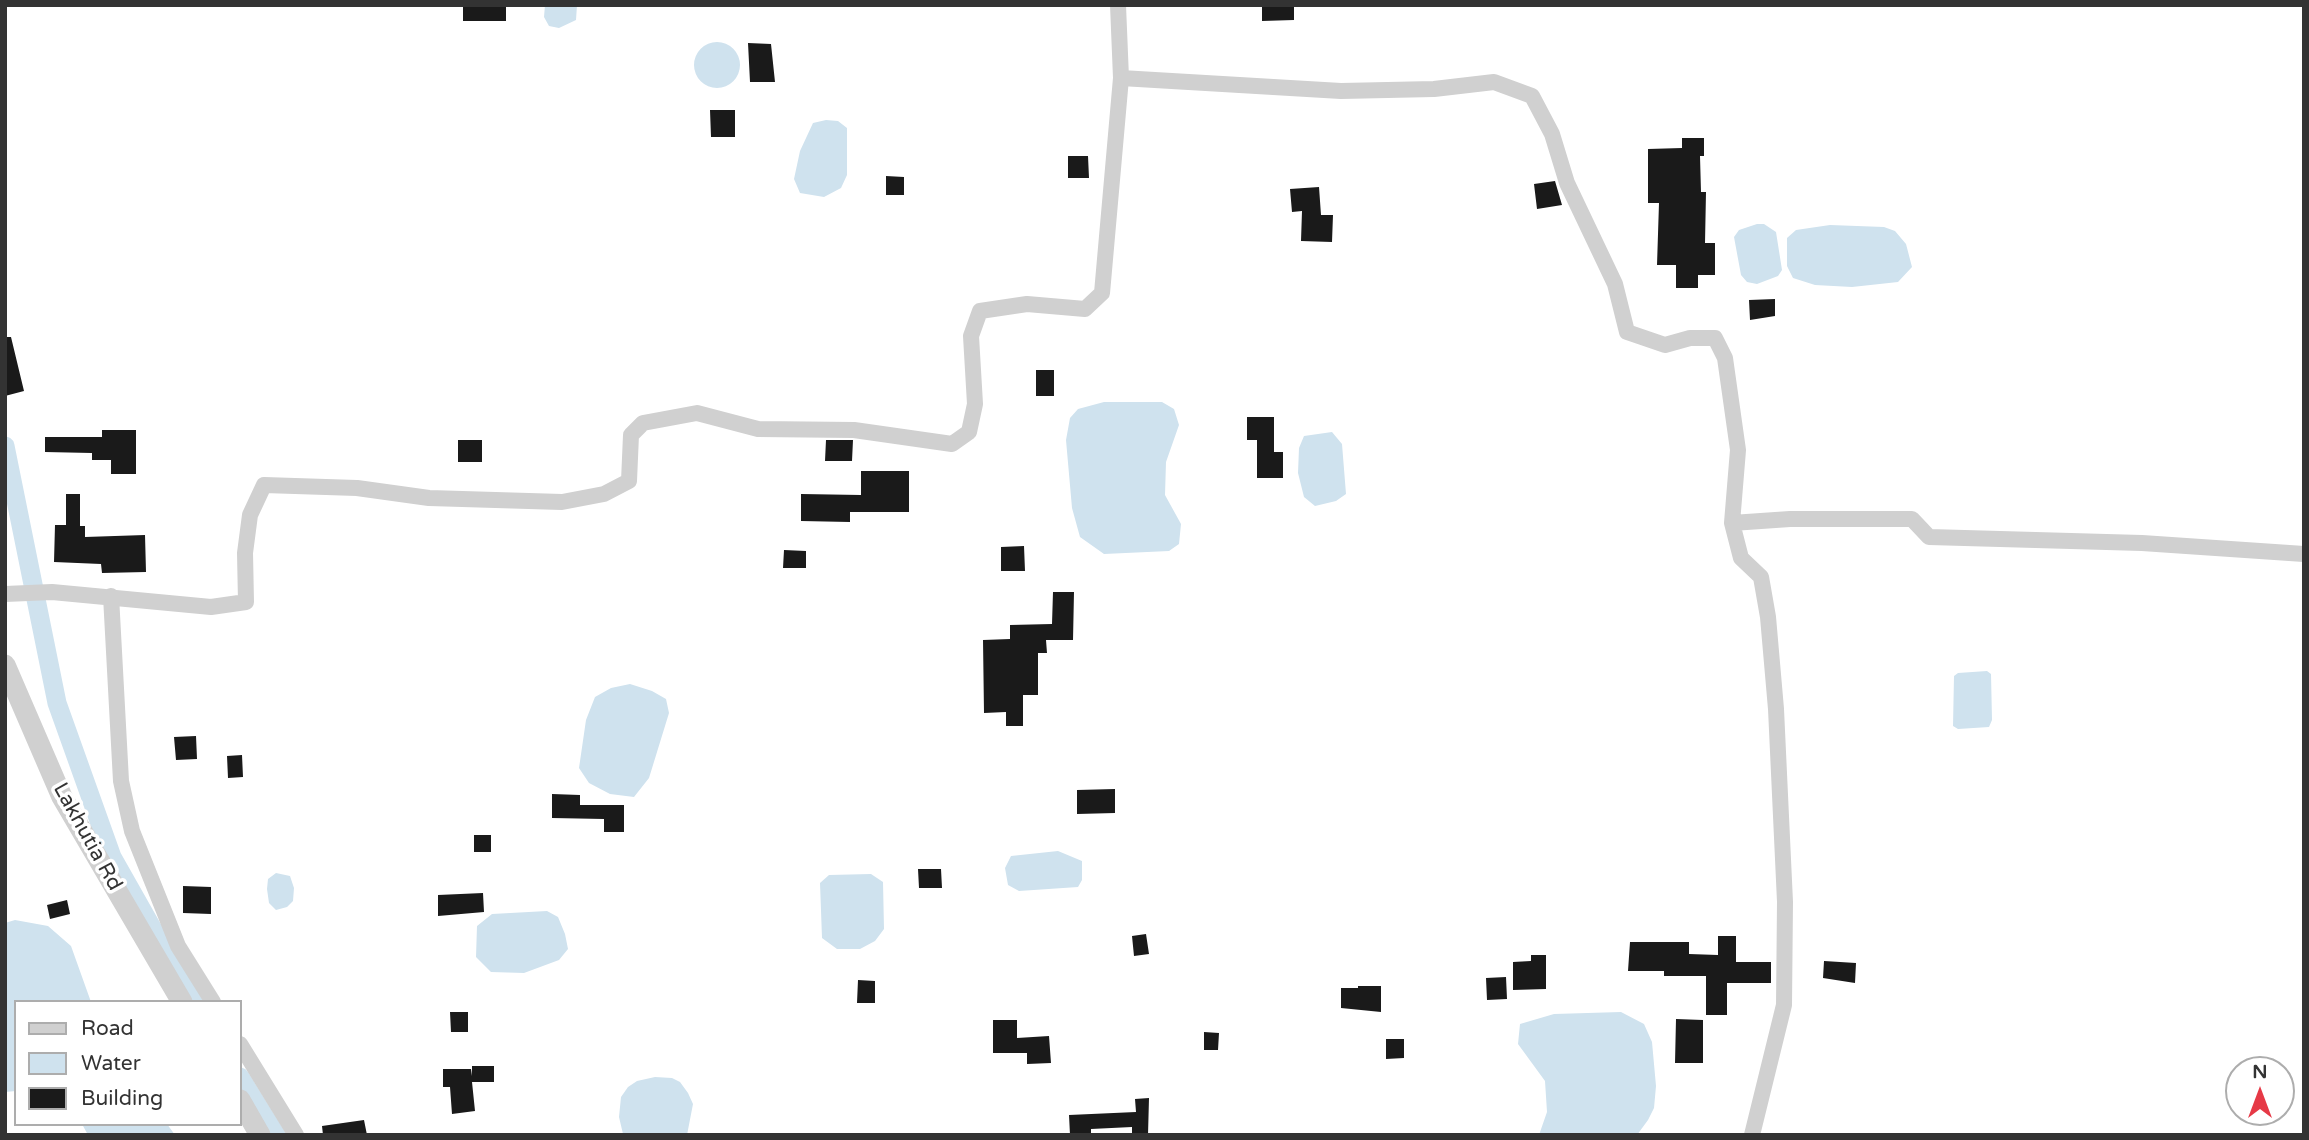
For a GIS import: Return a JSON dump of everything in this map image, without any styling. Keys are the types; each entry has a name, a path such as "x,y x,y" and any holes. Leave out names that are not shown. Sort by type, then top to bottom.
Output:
{"street":[{"path":"9,595 52,592 211,607 246,602 245,553 250,515 264,485 357,488 429,498 562,502 604,495 629,481 631,435 643,423 697,413 758,429 854,430 952,444 969,432 973,413 971,335 981,311 1027,304 1085,309 1102,293 1121,78 1118,5"},
{"path":"1121,78 1341,90 1434,89 1494,82 1532,96 1552,134 1567,183 1615,284 1627,332 1665,345 1690,338 1715,338 1725,358 1738,450 1732,523 1741,558 1761,577 1768,617 1776,709 1785,902 1784,1005 1752,1135"},
{"path":"1732,523 1790,519 1912,519 1929,537 2142,543 2304,554"},
{"path":"111,596 121,781 132,831 178,946 212,1000"},
{"name":"Lakhutia Rd","path":"5,665 62,797 181,1000"},
{"path":"242,1047 296,1135"},
{"path":"242,1104 260,1135"}],"water":[{"path":"545,5 577,5 576,20 559,28 549,26 544,17"},
{"path":"717,42 733,49 740,65 733,81 717,88 701,81 694,65 701,49"},
{"path":"838,121 847,128 847,175 841,188 824,197 800,193 794,179 800,151 813,123"},
{"path":"1764,224 1776,232 1782,270 1778,276 1757,284 1747,282 1741,275 1734,237 1739,230"},
{"path":"1830,225 1884,227 1895,231 1906,244 1912,267 1898,282 1852,287 1815,285 1793,278 1787,266 1787,238 1796,230"},
{"path":"1104,402 1162,402 1174,409 1179,425 1166,462 1165,495 1181,524 1179,544 1169,551 1104,554 1080,537 1072,508 1066,440 1070,418 1078,409"},
{"path":"1332,432 1342,444 1346,494 1336,501 1315,506 1304,497 1298,473 1299,448 1304,436"},
{"path":"1987,671 1991,674 1992,720 1989,727 1958,729 1953,726 1954,676 1958,673"},
{"path":"630,684 666,699 669,713 649,778 634,797 610,794 589,783 579,768 586,720 595,697 611,688"},
{"path":"1058,851 1082,861 1082,880 1078,887 1019,891 1008,885 1005,868 1011,856"},
{"path":"276,873 290,876 294,888 293,901 287,907 276,910 269,903 267,889 268,879"},
{"path":"871,874 883,882 884,929 875,941 860,949 837,949 822,938 820,883 829,875"},
{"path":"547,911 558,917 565,934 568,949 559,960 524,973 491,972 476,957 477,926 492,914"},
{"path":"15,920 48,926 71,946 90,1000 14,1000 14,1091 5,1092 5,923"},
{"path":"1621,1012 1644,1024 1652,1042 1656,1086 1654,1108 1648,1120 1637,1135 1539,1135 1547,1112 1545,1081 1518,1044 1520,1024 1554,1014"},
{"path":"655,1077 672,1078 680,1082 688,1093 693,1104 687,1135 623,1134 619,1117 621,1097 628,1087 637,1081"},
{"path":"83,1126 168,1126 175,1135 88,1135"}],"building":[{"path":"463,5 506,5 506,21 463,21"},
{"path":"1262,5 1294,5 1294,20 1262,21"},
{"path":"748,43 771,44 775,82 750,82"},
{"path":"710,110 735,110 735,137 711,137"},
{"path":"1682,138 1704,138 1704,156 1700,156 1701,192 1706,192 1705,243 1715,243 1715,275 1698,275 1698,288 1676,288 1676,265 1657,265 1659,203 1648,203 1648,149 1682,148"},
{"path":"1068,156 1088,156 1089,178 1068,178"},
{"path":"886,176 904,177 904,195 886,195"},
{"path":"1555,181 1562,205 1537,209 1534,184"},
{"path":"1319,187 1321,215 1333,215 1332,242 1301,241 1302,211 1292,212 1290,189"},
{"path":"1775,299 1775,316 1750,320 1749,300"},
{"path":"5,337 11,337 24,391 5,396"},
{"path":"1036,370 1054,370 1054,396 1036,396"},
{"path":"1247,417 1274,417 1274,452 1283,452 1283,478 1257,478 1257,440 1247,440"},
{"path":"102,430 136,430 136,474 111,474 111,460 92,460 92,453 45,452 45,437 102,437"},
{"path":"458,440 482,440 482,462 458,462"},
{"path":"826,440 853,440 852,461 825,461"},
{"path":"861,471 909,471 909,512 850,512 850,522 801,521 801,494 861,495"},
{"path":"66,494 80,494 80,526 85,526 85,537 145,535 146,572 102,573 101,564 54,562 55,525 66,525"},
{"path":"1024,546 1025,571 1001,571 1001,547"},
{"path":"784,550 806,551 806,568 783,568"},
{"path":"1053,592 1074,592 1073,640 1046,640 1047,653 1038,653 1038,695 1023,695 1023,726 1006,726 1006,712 984,713 983,640 1010,639 1010,625 1052,624"},
{"path":"196,736 197,759 176,760 174,737"},
{"path":"242,755 243,777 228,778 227,756"},
{"path":"1115,789 1115,813 1077,814 1077,790"},
{"path":"552,794 580,795 580,805 624,805 624,832 604,832 604,819 552,818"},
{"path":"474,835 491,835 491,852 474,852"},
{"path":"918,869 941,869 942,888 919,888"},
{"path":"183,886 211,887 211,914 183,913"},
{"path":"483,893 484,912 438,916 438,895"},
{"path":"67,900 70,914 50,919 47,905"},
{"path":"1146,934 1149,954 1134,956 1132,936"},
{"path":"1718,936 1736,936 1736,962 1771,962 1771,983 1727,983 1727,1015 1706,1015 1706,976 1664,976 1664,971 1628,971 1630,942 1689,942 1689,954 1718,955"},
{"path":"1531,955 1546,955 1546,989 1513,990 1513,962 1531,961"},
{"path":"1824,961 1856,963 1855,983 1823,978"},
{"path":"1506,977 1507,999 1487,1000 1486,978"},
{"path":"858,980 875,981 875,1003 857,1003"},
{"path":"1381,986 1381,1012 1341,1008 1341,988"},
{"path":"450,1012 468,1012 468,1032 451,1032"},
{"path":"1676,1019 1703,1020 1703,1063 1675,1063"},
{"path":"993,1020 1017,1020 1017,1038 1049,1036 1051,1063 1027,1064 1027,1053 993,1053"},
{"path":"1204,1032 1219,1033 1218,1050 1204,1050"},
{"path":"1386,1039 1404,1039 1404,1058 1386,1059"},
{"path":"472,1066 494,1066 494,1082 472,1082 475,1111 452,1114 450,1087 443,1087 443,1069 471,1069 472,1076"},
{"path":"1149,1098 1148,1135 1132,1135 1132,1127 1091,1129 1091,1135 1070,1135 1069,1115 1136,1112 1135,1099"},
{"path":"364,1120 367,1135 323,1135 322,1126"}],"waterway":[{"path":"5,446 57,703 112,857 193,1000"},
{"path":"242,1080 276,1135"}]}
